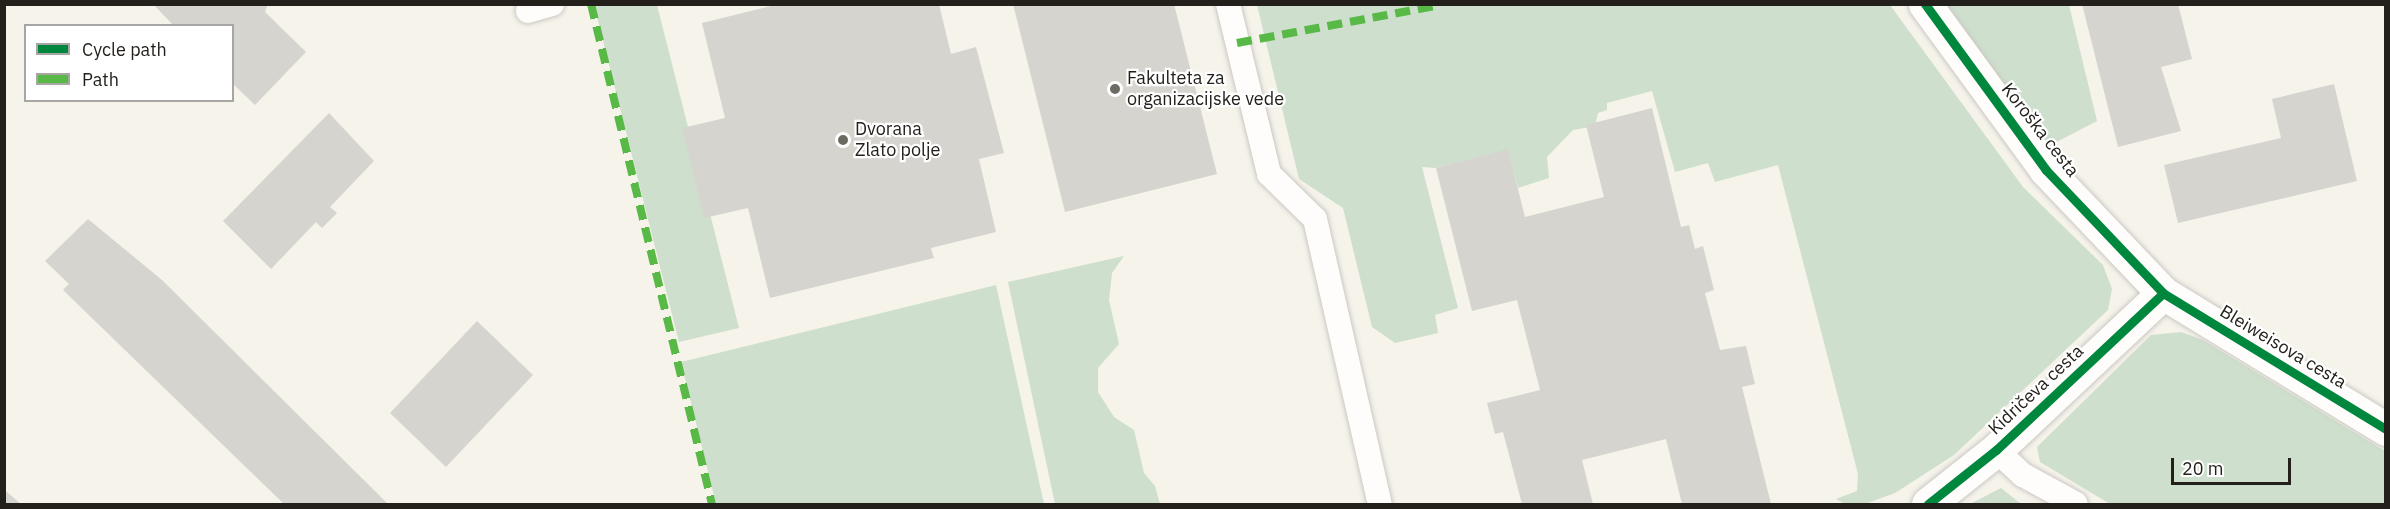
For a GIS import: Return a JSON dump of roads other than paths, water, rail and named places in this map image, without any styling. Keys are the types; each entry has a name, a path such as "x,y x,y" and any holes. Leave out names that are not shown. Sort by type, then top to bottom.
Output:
{"street":[{"name":"Koroška cesta","path":"1925,4 2046,170 2163,293"},
{"name":"Bleiweisova cesta","path":"2163,293 2385,429"},
{"name":"Kidričeva cesta","path":"1928,504 1996,450 2163,293"}],"lane":[{"path":"528,10 552,4"},
{"path":"1228,4 1269,174 1315,219 1380,504"},
{"path":"1996,450 2023,476 2076,504"}],"place":[{"name":"Fakulteta za organizacijske vede","path":"1115,89"},
{"name":"Dvorana Zlato polje","path":"843,140"}]}
